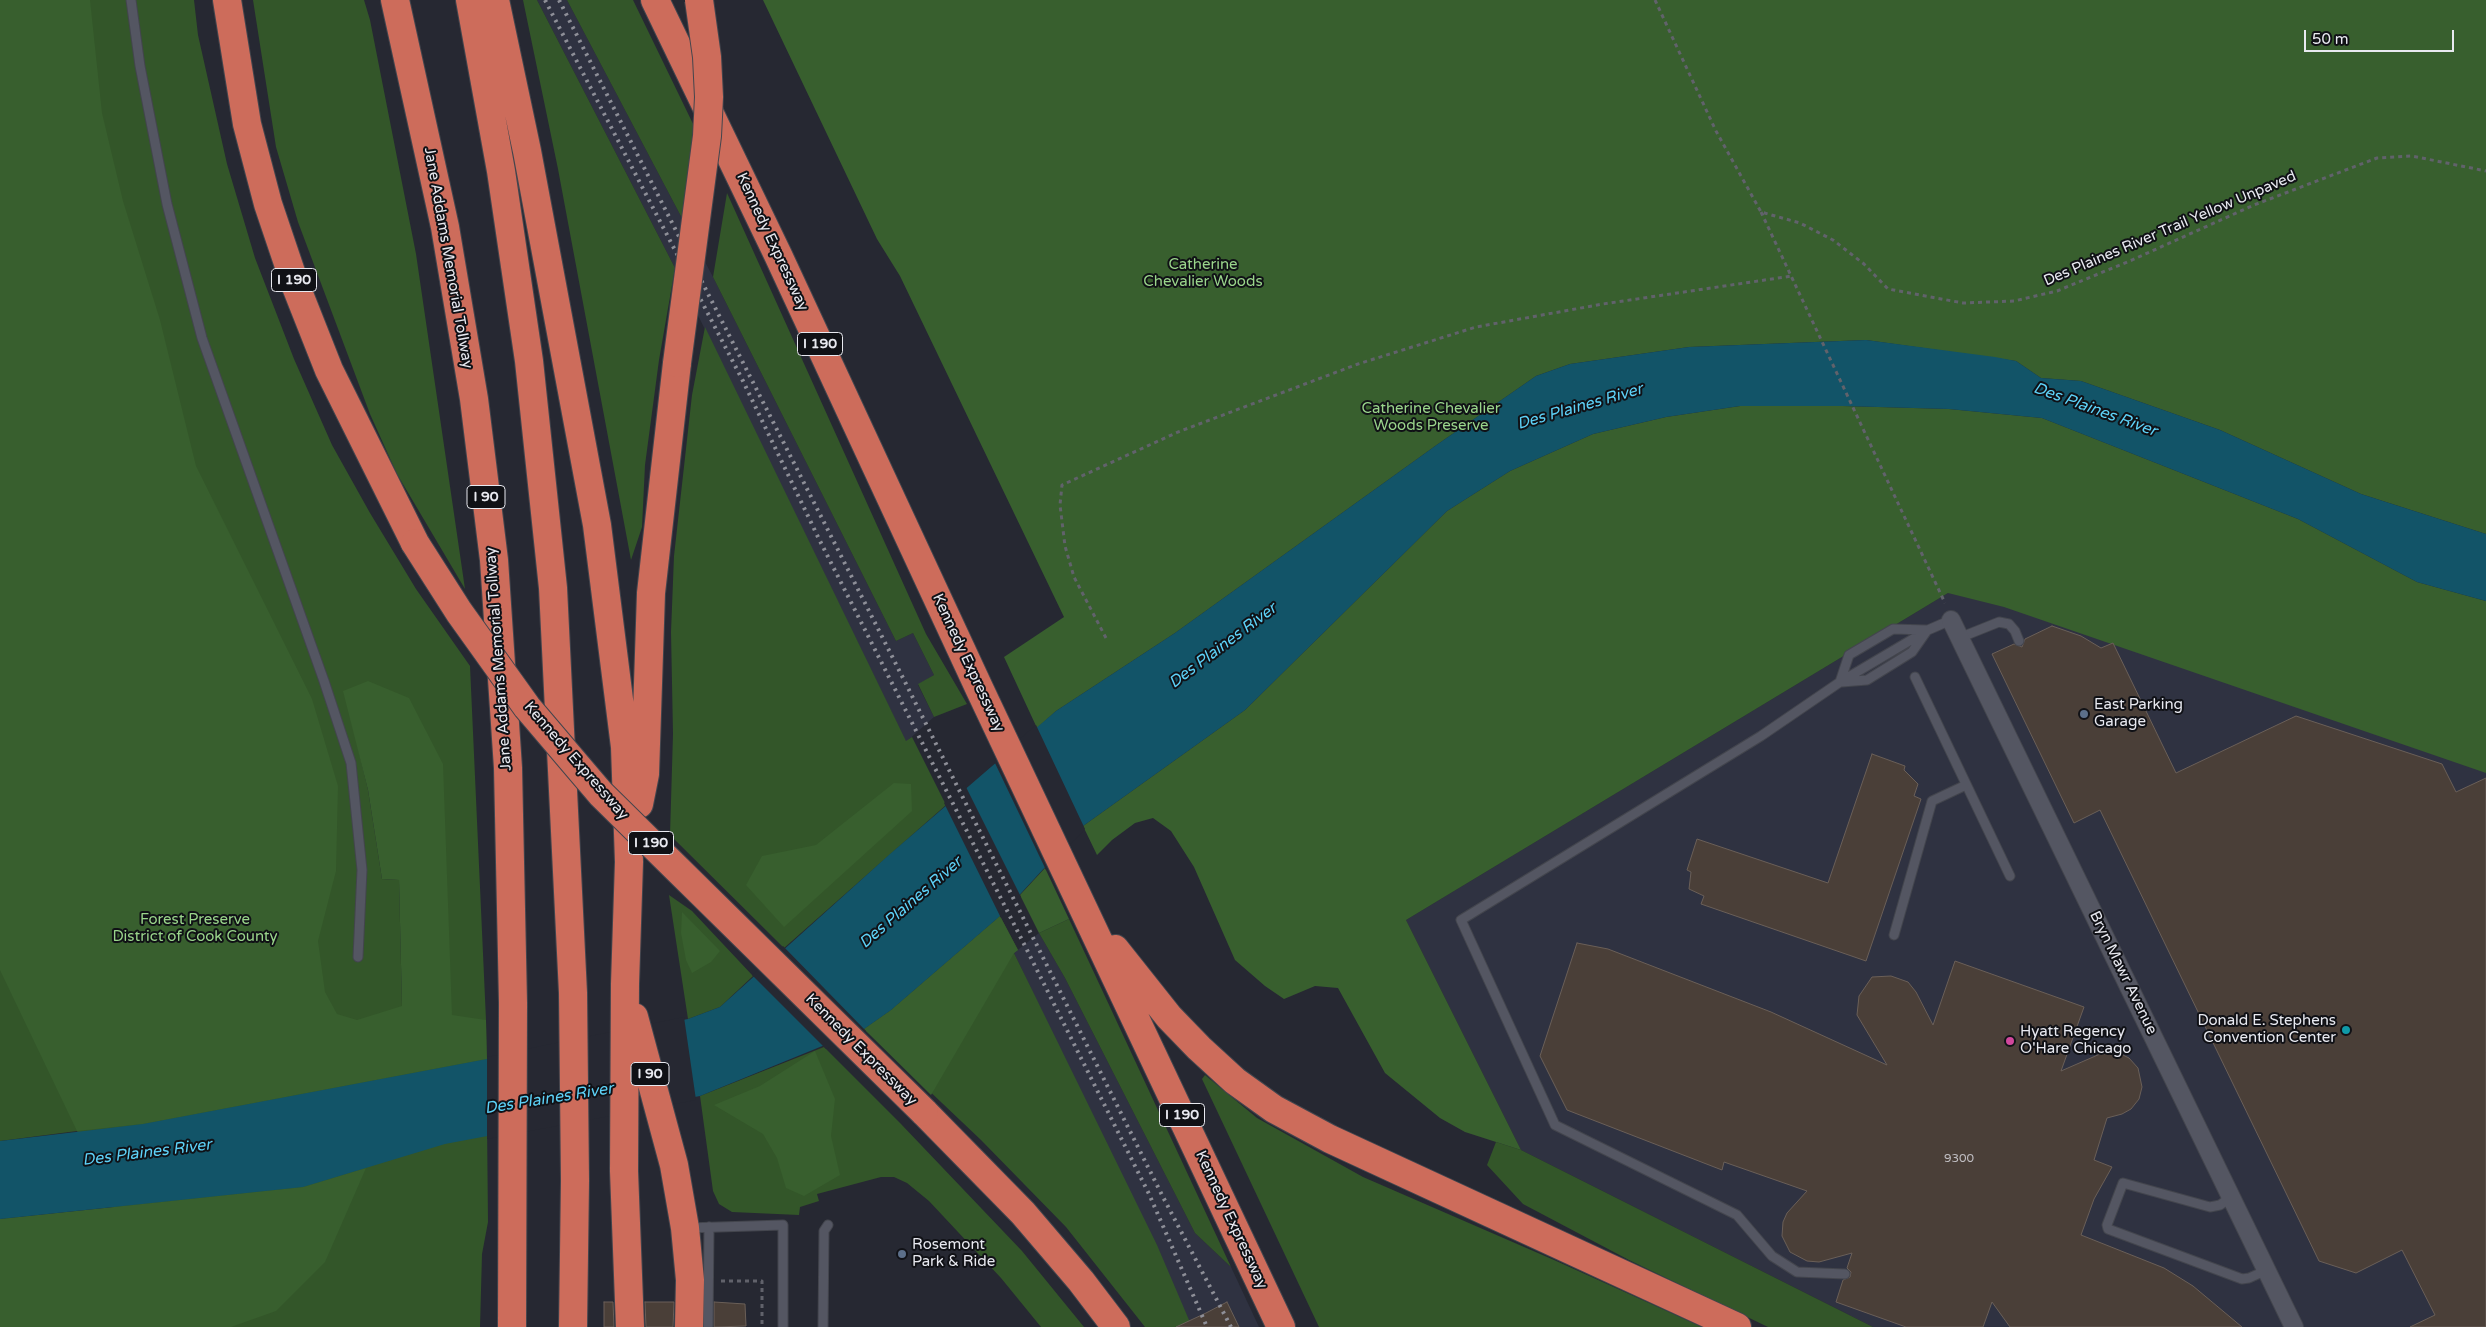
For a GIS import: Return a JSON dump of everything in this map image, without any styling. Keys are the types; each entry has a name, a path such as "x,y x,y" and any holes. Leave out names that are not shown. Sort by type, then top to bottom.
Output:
{"highway":[{"name":"Kennedy Expressway","path":"227,0 247,124 268,204 295,284 329,370 415,543 459,612 527,707 601,794 924,1112 1023,1213 1081,1281 1116,1327"},
{"name":"Jane Addams Memorial Tollway","path":"394,0 445,227 474,398 494,560 508,768 514,1003 512,1327"},
{"path":"470,0 501,171 529,361 552,578 573,993 573,1327"},
{"name":"I 90","path":"495,0 528,151 598,525 625,747 629,862 625,984 624,1172 630,1327"},
{"name":"Kennedy Expressway","path":"655,0 778,255 980,690 1281,1327"},
{"path":"629,862 645,774 651,593 677,363 707,136 709,97 707,56 699,0"},
{"path":"1082,904 1169,1017 1235,1081 1274,1109 1330,1139 1737,1327"},
{"name":"I 90","path":"625,984 674,1164 697,1227 690,1280 690,1327"},
{"name":"I 90","path":"614,1327 615,1294 626,1230"}],"street":[{"name":"Bryn Mawr Avenue","path":"1951,620 2294,1327"}],"lane":[{"path":"131,0 140,66 167,204 202,338 324,681 351,763 362,870 358,957"},
{"path":"1840,682 1850,655 1893,629 1928,630 1951,620"},
{"path":"1959,638 1999,622 2008,624 2015,631 2020,641"},
{"path":"1845,1274 1797,1272 1772,1256 1737,1216 1555,1125 1461,920 1762,736 1840,682 1867,680 1912,652 1928,630"},
{"path":"1916,677 2010,876"},
{"path":"1894,935 1932,801 1966,785"},
{"path":"2231,1197 2220,1205 2210,1207 2123,1183 2107,1225 2108,1229 2242,1279 2249,1278 2266,1270"},
{"path":"708,1327 709,1281 697,1227 783,1225 783,1327"},
{"path":"823,1327 824,1231 828,1225"}],"path":[{"path":"1655,0 1716,131 1761,212 1797,286 1942,594"},
{"name":"Des Plaines River Trail Yellow Unpaved","path":"1761,212 1800,223 1833,240 1864,264 1888,289 1963,303 2014,300 2057,291 2132,260 2254,205 2377,158 2412,156 2486,172"},
{"path":"1106,638 1074,577 1065,546 1060,505 1062,484 1187,429 1358,364 1476,327 1602,304 1792,276"},
{"path":"709,1281 762,1282 762,1327"}],"shaded area":[{"path":"537,0 567,0 713,277 896,641 913,633 934,675 918,685 934,717 906,742 675,268"},
{"path":"1940,575 2486,769 2486,1327 1873,1327 1521,1150 1406,920 1948,593"},
{"path":"1039,933 1065,978 1195,1233 1231,1267 1259,1327 1192,1327 1014,953"}],"green space":[{"name":"Forest Preserve District of Cook County","path":"0,0 194,0 198,35 227,164 255,258 294,359 332,445 370,513 416,589 470,666 486,1020 488,1222 482,1254 480,1327 0,1327 0,1219 114,1208 77,1131 0,1141","holes":["351,718 452,1016 402,1006 399,880 382,879 368,790"]},
{"name":"Forest Preserve District of Cook County","path":"0,0 90,0 102,113 123,201 160,320 196,466 312,699 338,786 336,871 318,941 325,992 337,1014 357,1020 402,1006 399,880 382,879 368,790 343,691 368,681 409,698 443,764 452,1015 486,1020 487,1059 143,1124 77,1131 0,970"},
{"path":"253,0 364,0 370,20 416,254 465,589 397,474 370,414 298,222 276,147"},
{"path":"523,0 537,0 675,268 659,360 645,465 642,527 631,560 558,169"},
{"path":"567,0 633,0 695,128 684,222"},
{"name":"Catherine Chevalier Woods","path":"763,0 2486,0 2486,534 2361,494 2220,430 2081,381 2041,378 2016,361 1866,340 1689,347 1570,364 1536,376 1175,633 1056,711 1037,728 1004,657 1064,617 900,276 877,239"},
{"path":"727,193 926,634 967,704 934,717 918,684 934,675 913,633 896,641 713,277"},
{"path":"705,327 906,741 912,737 946,805 784,948 670,835 673,734 671,632 674,556 692,395"},
{"path":"1740,406 1949,409 2042,418 2298,519 2417,582 2486,601 2486,773 2004,607 1948,593 1406,920 1521,1150 1465,1132 1440,1118 1385,1073 1338,988 1315,986 1284,999 1265,986 1235,960 1194,867 1171,831 1153,818 1135,823 1112,840 1097,855 1083,826 1245,710 1447,511 1510,471 1593,434 1666,417"},
{"path":"894,783 911,784 912,811 784,927 746,885 762,856 816,845"},
{"path":"1045,868 1069,919 1039,933 1020,895"},
{"path":"669,895 692,911 753,976 720,1007 688,1019"},
{"path":"682,912 720,951 711,962 692,973 686,960 681,933"},
{"path":"1000,916 1018,950 1014,953 1157,1245 1192,1327 1145,1327 1066,1227 981,1140 864,1029 891,1010"},
{"path":"1000,916 1018,950 1014,953 931,1095 864,1029 891,1010"},
{"path":"1069,919 1231,1267 1195,1233 1065,978 1039,933"},
{"path":"824,1047 901,1124 1022,1251 1084,1327 1041,1327 1001,1278 929,1201 907,1183 894,1177 881,1177 817,1194 819,1201 800,1207 799,1215 732,1212 719,1204 713,1191 700,1096"},
{"path":"815,1051 835,1099 831,1136 840,1175 804,1196 786,1188 777,1158 763,1134 714,1105 760,1086"},
{"path":"1205,1075 1257,1118 1363,1177 1702,1327 1319,1327 1202,1079"},
{"path":"1496,1142 1521,1150 1873,1327 1768,1327 1629,1260 1523,1204 1487,1165"},
{"path":"366,1168 325,1262 276,1311 231,1327 0,1327 0,1219 303,1187"}],"water":[{"name":"Des Plaines River","path":"1866,340 2016,361 2041,378 2081,381 2220,430 2361,494 2486,534 2486,601 2417,582 2298,519 2042,418 1949,409 1740,406 1666,417 1593,434 1510,471 1447,511 1245,710 1083,826 1000,916 891,1010 864,1029 700,1096 445,1144 303,1187 0,1219 0,1141 143,1124 688,1019 720,1007 890,854 1056,711 1175,633 1536,376 1570,364 1689,347"}],"pier":[{"path":"1036,725 1085,829 1046,870 994,761"},
{"path":"965,785 1021,897 1001,918 944,803"},
{"path":"783,946 866,1031 826,1049 752,975"},
{"path":"684,1017 696,1100 487,1139 487,1057"}],"building":[{"name":"Donald E. Stephens Convention Center","path":"2052,626 2081,636 2101,648 2113,643 2176,773 2296,716 2442,764 2456,792 2486,778 2486,1327 2410,1327 2435,1315 2402,1250 2356,1273 2319,1261 2100,810 2074,823 1992,654 2014,644 2022,647 2025,639"},
{"path":"1872,754 1905,766 1904,770 1918,784 1914,796 1921,799 1866,961 1701,904 1704,896 1689,889 1691,872 1687,870 1697,839 1828,883"},
{"name":"Hyatt Regency O'Hare Chicago","path":"1577,943 1608,949 1771,1012 1887,1065 1857,1015 1859,996 1872,977 1891,976 1908,982 1916,992 1933,1025 1955,961 2084,1007 2061,1071 2100,1054 2119,1053 2129,1058 2138,1068 2142,1087 2139,1099 2131,1109 2122,1114 2107,1118 2094,1160 2112,1167 2094,1199 2081,1235 2164,1268 2193,1286 2242,1327 2010,1327 1992,1302 1983,1327 1906,1327 1836,1302 1843,1280 1850,1277 1851,1272 1847,1268 1852,1253 1819,1262 1807,1261 1790,1252 1782,1236 1783,1222 1787,1213 1807,1191 1724,1162 1722,1170 1567,1110 1540,1056"},
{"path":"604,1302 613,1302 614,1327 604,1327"},
{"path":"645,1302 674,1302 673,1327 646,1327"},
{"path":"714,1302 745,1304 746,1326 714,1327"},
{"path":"1227,1302 1239,1327 1176,1327 1206,1313"}],"railway":[{"path":"545,0 743,381 819,539 1149,1194 1207,1327"},
{"path":"559,0 903,678 1163,1197 1231,1327"}],"place":[{"name":"East Parking Garage","path":"2084,714"},
{"name":"Donald E. Stephens Convention Center","path":"2346,1030"},
{"name":"Hyatt Regency O'Hare Chicago","path":"2010,1041"},
{"name":"Rosemont Park & Ride","path":"902,1254"}],"park label":[{"name":"Catherine Chevalier Woods Preserve","path":"1431,418"}]}
